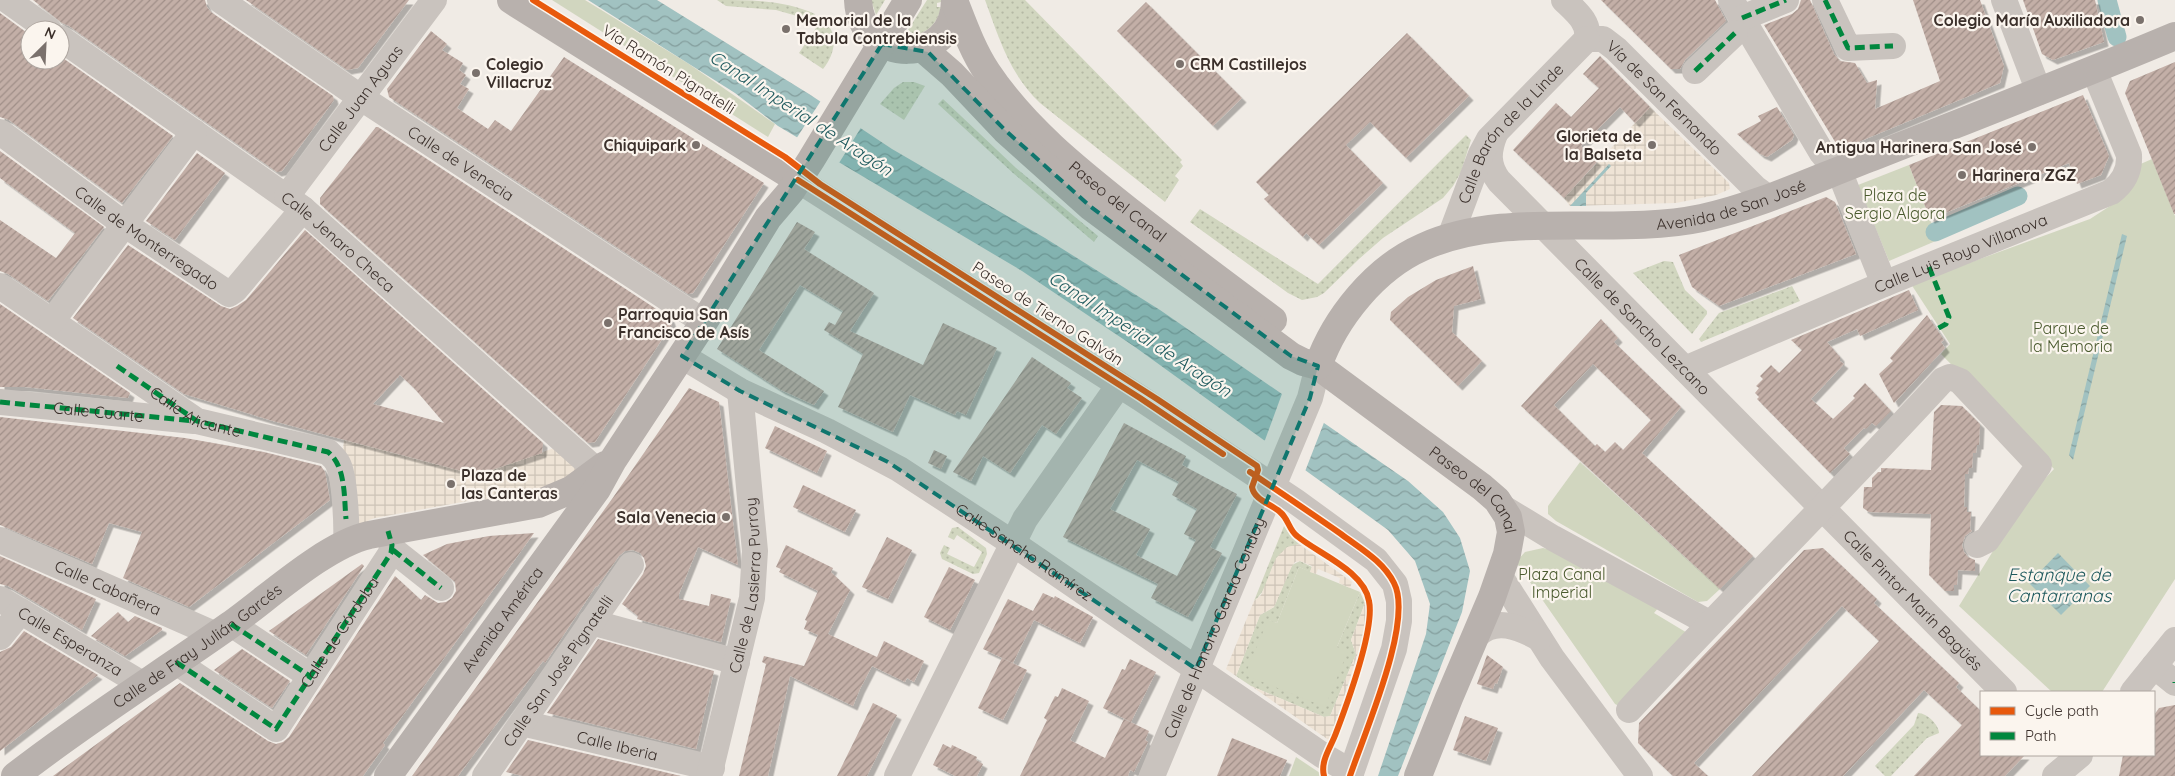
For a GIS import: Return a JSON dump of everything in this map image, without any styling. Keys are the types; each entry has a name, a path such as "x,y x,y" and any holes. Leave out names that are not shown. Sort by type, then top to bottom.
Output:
{"main road":[{"name":"Vía Ramón Pignatelli","path":"511,0 805,170"},
{"path":"858,0 864,26 882,44 906,50 922,48"},
{"name":"Avenida América","path":"388,776 597,489 605,465 682,356 768,218 805,170 908,0"},
{"name":"Paseo del Canal","path":"955,2 953,18 946,31 935,41 922,48 952,74 1012,136 1091,206 1291,356 1302,362 1318,366 1482,487 1502,507 1508,517 1510,532 1500,576 1477,635 1448,698 1418,776"},
{"name":"Paseo del Canal","path":"955,2 969,38 986,70 1003,94 1034,129 1113,198 1300,340 1310,351 1318,366"},
{"name":"Avenida de San José","path":"1318,366 1334,331 1367,289 1405,257 1423,247 1450,238 1496,228 1630,226 1692,220 1772,196 2039,92 2175,36"},
{"path":"390,541 551,499 572,490 605,465"},
{"path":"524,507 543,516 553,527 554,537 548,556"},
{"name":"Calle de Fray Julián Garcés","path":"15,776 142,684 224,630 305,569 346,542 361,537 390,541"}],"street":[{"path":"7,0 35,20"},
{"name":"Calle de Venecia","path":"220,0 360,97 704,322"},
{"name":"Calle Juan Aguas","path":"295,202 360,97 434,0"},
{"name":"Vía de San Fernando","path":"1564,0 1585,22 1588,39 1602,39 1616,49 1755,188 1766,196 1772,196"},
{"path":"1695,71 1736,17 1786,0"},
{"path":"1825,0 1848,48 1893,46"},
{"path":"2004,0 2039,92"},
{"path":"1736,17 1822,153 1837,170 1850,196 1884,284"},
{"name":"Calle Barón de la Linde","path":"1450,238 1485,145 1588,39"},
{"name":"Calle Jenaro Checa","path":"70,45 295,202 605,465"},
{"name":"Calle Luis Royo Villanova","path":"1685,369 2117,188 2128,170 2129,155 2094,70"},
{"name":"Calle de Monterregado","path":"0,132 124,224 229,294 235,290 295,202"},
{"path":"52,321 194,132"},
{"name":"Calle de Sancho Lezcano","path":"1494,134 1489,153 1491,168 1502,184 1821,508"},
{"name":"Paseo de Tierno Galván","path":"805,170 1119,385 1278,478 1376,560 1389,575 1398,592 1399,621 1394,649 1350,774"},
{"name":"Calle Alicante","path":"1,289 52,321 197,421 319,449 332,456 340,467 346,519 346,542"},
{"name":"Calle Sancho Ramírez","path":"682,356 740,391 888,462 1014,544 1350,774"},
{"name":"Calle de Honorio García Condoy","path":"1152,776 1278,478 1310,398 1318,366"},
{"path":"1629,710 1709,623 1865,465 1944,380 1953,378 1960,381 2039,465 1986,540 1977,546"},
{"path":"897,776 1025,519 1119,385"},
{"name":"Calle de Lasierra Purroy","path":"711,772 752,598 755,561 740,391"},
{"name":"Calle Cuarte","path":"0,402 197,421"},
{"path":"1502,507 1554,538 1709,623"},
{"name":"Calle Pintor Marín Bagüés","path":"1821,508 2003,691"},
{"name":"Calle Cabañera","path":"0,540 224,630 310,676"},
{"path":"390,541 441,588"},
{"name":"Calle de Córdoba","path":"176,662 276,729 310,676 390,541"},
{"name":"Calle San José Pignatelli","path":"484,776 631,566"},
{"path":"1500,576 1539,638 1605,731 1640,776"},
{"path":"0,637 10,605"},
{"name":"Calle Esperanza","path":"10,605 142,684"},
{"path":"592,622 737,662"},
{"path":"1477,635 1486,627 1507,625 1526,631 1539,638"},
{"path":"2134,691 2175,640"},
{"path":"2154,666 2175,683"},
{"name":"Calle Iberia","path":"522,723 711,772"}],"highlighted area":[{"path":"882,44 928,52 1005,130 1091,207 1291,356 1318,366 1310,398 1196,669 888,462 740,391 682,356"}],"green space":[{"path":"552,0 585,0 689,64 775,124 768,137"},
{"path":"717,0 779,3 815,14 811,20 776,10 726,6"},
{"path":"871,0 885,0 876,15"},
{"path":"927,0 941,0 941,2 937,3 937,7 941,7 940,12 929,29 915,35 908,30"},
{"path":"985,0 1025,0 1182,160 1180,162 1183,166 1175,176 1179,180 1165,202 1040,103 1030,92 1006,55"},
{"path":"822,19 831,30 834,43 831,56 823,69 799,53"},
{"path":"903,82 914,82 925,86 904,120 880,104 894,88"},
{"path":"943,99 1016,168 1098,236 1094,242 1013,173 938,104"},
{"path":"1466,135 1471,140 1461,172 1443,198 1383,238 1324,293 1317,297 1302,300 1288,293 1190,222 1200,209 1318,284"},
{"name":"Parque de la Memoria","path":"2152,159 2175,216 2175,579 2103,691 2051,691 1959,606 2024,501 2054,469 1941,354 1950,344 1911,284 2090,219 2110,206 2136,166"},
{"name":"Plaza de Sergio Algora","path":"1909,165 1938,240 1889,261 1858,185"},
{"path":"1664,261 1673,262 1685,290 1707,311 1707,314 1692,334 1633,273"},
{"path":"1792,286 1800,301 1701,342 1699,339 1719,313"},
{"path":"1580,462 1720,589 1707,601 1698,602 1556,521 1548,514 1548,506"},
{"path":"1284,526 1292,538 1299,544 1280,555 1275,562 1266,586 1254,601"},
{"path":"958,527 986,548 987,554 979,573 973,574 942,559 940,553 944,545 950,548 947,554 974,567 982,552 957,535 954,540 948,537 952,528"},
{"name":"Plaza Canal Imperial","path":"1543,548 1551,550 1659,607 1654,613 1689,634 1619,706 1615,704 1516,562 1525,552"},
{"path":"1300,561 1312,567 1310,572 1299,567 1277,623 1268,620 1337,647 1360,592 1365,603 1351,640 1356,654 1330,716 1324,717 1251,686 1236,676 1260,615 1274,607 1292,565"},
{"path":"1299,567 1360,592 1337,647 1348,651 1325,707 1245,675 1268,620 1277,623"},
{"path":"1918,713 1932,720 1937,726 1939,733 1927,738 1891,776 1885,776 1875,766 1914,725"},
{"path":"1296,757 1320,773 1320,776 1289,776"}],"shaded area":[{"name":"Glorieta de la Balseta","path":"1650,107 1729,183 1730,189 1716,195 1676,203 1570,206 1564,198"},
{"name":"Plaza de las Canteras","path":"344,440 477,475 557,447 579,470 552,486 492,504 484,498 375,518 369,520 364,527 353,531 342,456"},
{"path":"1299,544 1352,582 1350,588 1339,583 1340,578 1318,569 1316,574 1310,572 1312,566 1300,561 1295,562 1274,607 1260,615 1236,676 1226,669 1254,601 1261,595 1276,558 1287,547"},
{"path":"1365,603 1368,609 1364,634 1330,741 1251,686 1324,717 1330,716 1356,654 1351,640"}],"water":[{"name":"Canal Imperial de Aragón","path":"588,0 657,0 809,94 892,149 1045,238 1160,310 1408,481 1443,512 1460,538 1470,571 1462,612 1398,776 1378,776 1426,634 1430,604 1415,561 1388,530 1135,347 1022,271 778,126 735,93"},
{"path":"1609,164 1611,166 1586,193 1586,206 1570,206"},
{"path":"2122,234 2127,236 2073,460 2069,455"},
{"name":"Estanque de Cantarranas","path":"2058,553 2090,586 2061,615 2029,583"}],"pier":[{"path":"822,99 862,126 839,163 796,139"},
{"path":"1283,391 1325,420 1304,474 1261,443 1265,440"}],"building":[{"path":"33,0 205,0 211,12 333,96 334,100 282,171 277,172 70,27 70,20 58,20"},
{"path":"246,0 409,0 358,68 347,70"},
{"path":"1601,0 1715,0 1726,21 1685,60 1680,69 1671,69"},
{"path":"1801,0 1810,0 1834,54 1840,61 1855,63 1867,83 1877,80 1875,109 1940,81 1913,0 1980,0 2004,66 2000,83 1844,148 1837,145 1764,25 1792,14 1798,9"},
{"path":"2023,0 2095,0 2104,42 2053,60 2042,54"},
{"name":"CRM Castillejos","path":"1146,2 1242,98 1213,126 1117,31"},
{"path":"0,13 20,28 20,70 70,70 70,63 173,136 122,203 9,120 0,117"},
{"path":"431,31 447,44 442,50 463,63 459,70 466,75 460,84 469,89 457,108 488,129 495,120 511,131 564,57 764,183 693,293 688,294 389,97 387,89"},
{"path":"1407,33 1469,96 1406,158 1370,122 1346,145 1383,183 1319,245 1306,233 1303,237 1264,199 1269,195 1256,182"},
{"path":"1600,56 1650,107 1635,123 1620,107 1581,146 1597,162 1564,198 1513,150 1556,103 1571,117 1599,88 1583,74"},
{"path":"2175,62 2174,214 2125,93 2130,81"},
{"path":"2083,95 2109,156 2101,175 2077,184 2069,163 1930,219 1909,165"},
{"path":"1777,107 1794,135 1792,140 1767,157 1760,154 1737,134 1761,121 1758,116"},
{"path":"376,127 670,318 672,324 595,442 588,443 320,204 320,198"},
{"path":"0,151 104,227 48,301 8,274 0,271 0,220 56,258 75,233 0,178"},
{"path":"197,153 225,173 175,240 146,221"},
{"path":"1826,197 1835,202 1856,254 1719,306 1692,287 1679,255"},
{"path":"797,222 815,232 804,249 874,293 850,331 923,365 943,323 997,348 966,415 957,411 955,415 910,395 893,432 838,407 863,354 824,330 829,322 835,325 843,311 800,285 759,350 824,391 814,405 781,390 717,349"},
{"path":"305,230 543,443 542,453 477,475 273,421 184,394 73,318 128,245 221,306 230,309 246,300","holes":["400,375 414,388 444,423 373,404"]},
{"path":"1473,266 1481,299 1454,306 1452,332 1482,361 1458,386 1390,320 1391,312 1408,297 1436,280"},
{"path":"1909,290 1918,310 1860,336 1857,329 1827,342 1844,364 1811,399 1833,419 1855,398 1853,396 1865,383 1891,411 1876,426 1872,423 1866,429 1864,428 1844,448 1850,454 1830,473 1757,399 1759,397 1755,393 1759,388 1756,386 1763,379 1760,376 1771,365 1779,373 1802,350 1791,340"},
{"path":"0,304 130,393 128,398 25,387 0,387"},
{"path":"1927,315 1944,340 1941,342 1945,348 1894,403 1879,374 1893,361 1890,358"},
{"path":"1601,319 1618,338 1614,342 1681,407 1642,453 1753,556 1720,589 1521,406","holes":["1593,364 1651,420 1623,450 1615,442 1605,452 1597,444 1595,446 1554,405"]},
{"path":"1032,357 1071,383 1067,388 1082,398 1056,434 1042,425 1010,473 983,456 971,481 953,472"},
{"path":"689,388 719,402 738,565 698,547 679,594 679,599 709,606 711,594 731,599 721,642 637,619 638,616 622,604 643,574 646,566 644,558 640,553 633,550 625,551 596,586 545,663 543,661 458,776 412,776 612,499"},
{"path":"1941,405 1962,406 1980,424 1979,445 1977,445 1976,453 1973,453 1972,468 1969,468 1968,474 1965,474 1964,507 1967,507 1967,512 1971,512 1970,529 1972,531 1965,536 1962,545 1968,557 1975,560 1975,571 1958,570 1957,585 1954,585 1954,591 1945,591 1929,575 1931,514 1869,512 1863,508 1864,487 1872,487 1872,478 1878,472 1881,472 1881,468 1931,470 1934,412"},
{"path":"0,417 185,438 264,452 321,466 325,472 330,500 189,607 123,578 142,532 109,523 92,564 0,525"},
{"path":"1124,423 1186,456 1182,465 1237,494 1210,547 1222,553 1188,617 1151,598 1158,584 1063,537","holes":["1137,460 1179,482 1172,495 1197,509 1184,534 1196,540 1177,576 1136,555 1150,529 1110,509"]},
{"path":"775,426 827,451 817,473 765,448"},
{"path":"934,450 947,456 941,469 928,463"},
{"path":"803,485 856,510 845,532 793,507"},
{"path":"534,533 383,743 385,745 363,776 53,776 180,683 268,741 276,744 283,742 289,737 395,576 421,600 425,595 438,603 446,602 452,598 456,591 455,582 423,555 447,544 489,536"},
{"path":"887,537 912,550 888,599 862,587"},
{"path":"786,545 833,568 831,572 850,590 828,634 877,657 884,641 924,661 914,682 907,678 905,682 872,666 873,664 860,689 853,706 790,676 768,776 739,776 766,664 762,662 764,656 804,666 818,635 804,629 807,621 805,620 818,591 779,572 781,569 776,567"},
{"path":"1823,548 1877,599 1874,603 1959,683 1956,687 1980,710 1980,756 2024,756 2005,776 1914,776 1962,725 1924,690 1843,776 1752,776 1879,641 1842,606 1694,763 1708,776 1673,776 1638,743 1639,723 1804,550"},
{"path":"0,556 96,599 82,630 8,586 0,584"},
{"path":"362,564 364,566 306,655 269,631"},
{"path":"949,567 975,580 950,630 924,617"},
{"path":"1043,593 1054,598 1055,596 1093,617 1080,643 1034,620 1013,663 983,649 1008,599 1033,611"},
{"path":"118,612 128,622 135,616 162,628 162,630 125,656 91,636"},
{"path":"24,631 98,675 0,751 0,652 11,647"},
{"path":"598,639 714,671 696,749 547,713"},
{"path":"242,649 290,681 272,708 214,670"},
{"path":"1487,655 1503,667 1497,684 1495,683 1493,689 1477,684"},
{"path":"1002,658 1027,670 1003,720 978,708"},
{"path":"1130,659 1156,672 1131,722 1103,708 1122,669 1125,670"},
{"path":"1062,688 1089,701 1070,740 1105,758 1124,719 1149,731 1145,740 1148,742 1134,772 1130,770 1128,776 1020,776 1047,720 1044,718 1055,696 1058,697"},
{"path":"873,703 897,715 878,754 867,776 837,776"},
{"path":"2175,705 2175,776 2119,776 2123,756 2155,756 2155,714 2159,708"},
{"path":"1465,716 1498,728 1486,761 1453,750"},
{"path":"1232,738 1287,760 1280,776 1217,776"},
{"path":"528,740 681,776 523,776 506,772"},
{"path":"943,744 951,748 952,745 977,757 976,760 983,764 977,776 955,776 933,765"}],"waterway":[{"path":"2107,0 2117,37"},
{"path":"1935,232 2018,196"}],"marked path":[{"path":"1742,18 1786,0"},
{"path":"1825,0 1848,48 1893,46"},
{"path":"1695,71 1735,33"},
{"path":"1929,267 1949,317 1946,324 1937,329"},
{"path":"117,366 197,421 328,452 334,458 341,474 346,519"},
{"path":"0,402 195,421"},
{"path":"176,662 276,729 391,553 392,545 388,531"},
{"path":"393,550 441,588"},
{"path":"231,624 310,676"}],"cycle path":[{"path":"533,0 785,157 820,184 1157,399 1257,466 1258,470 1252,487 1259,499 1283,515 1297,536 1350,572 1365,590 1369,601 1368,629 1359,667 1323,765 1324,776"},
{"path":"798,180 1140,398 1223,454"},
{"path":"1250,472 1364,550 1384,568 1394,583 1398,600 1398,623 1393,650 1350,776"}],"place":[{"name":"Colegio María Auxiliadora","path":"2140,20"},
{"name":"Memorial de la Tabula Contrebiensis","path":"786,29"},
{"name":"CRM Castillejos","path":"1180,64"},
{"name":"Colegio Villacruz","path":"476,73"},
{"name":"Chiquipark","path":"696,145"},
{"name":"Glorieta de la Balseta","path":"1652,145"},
{"name":"Antigua Harinera San José","path":"2032,147"},
{"name":"Harinera ZGZ","path":"1962,175"},
{"name":"Parroquia San Francisco de Asís","path":"608,323"},
{"name":"Plaza de las Canteras","path":"451,484"},
{"name":"Sala Venecia","path":"726,517"}]}
